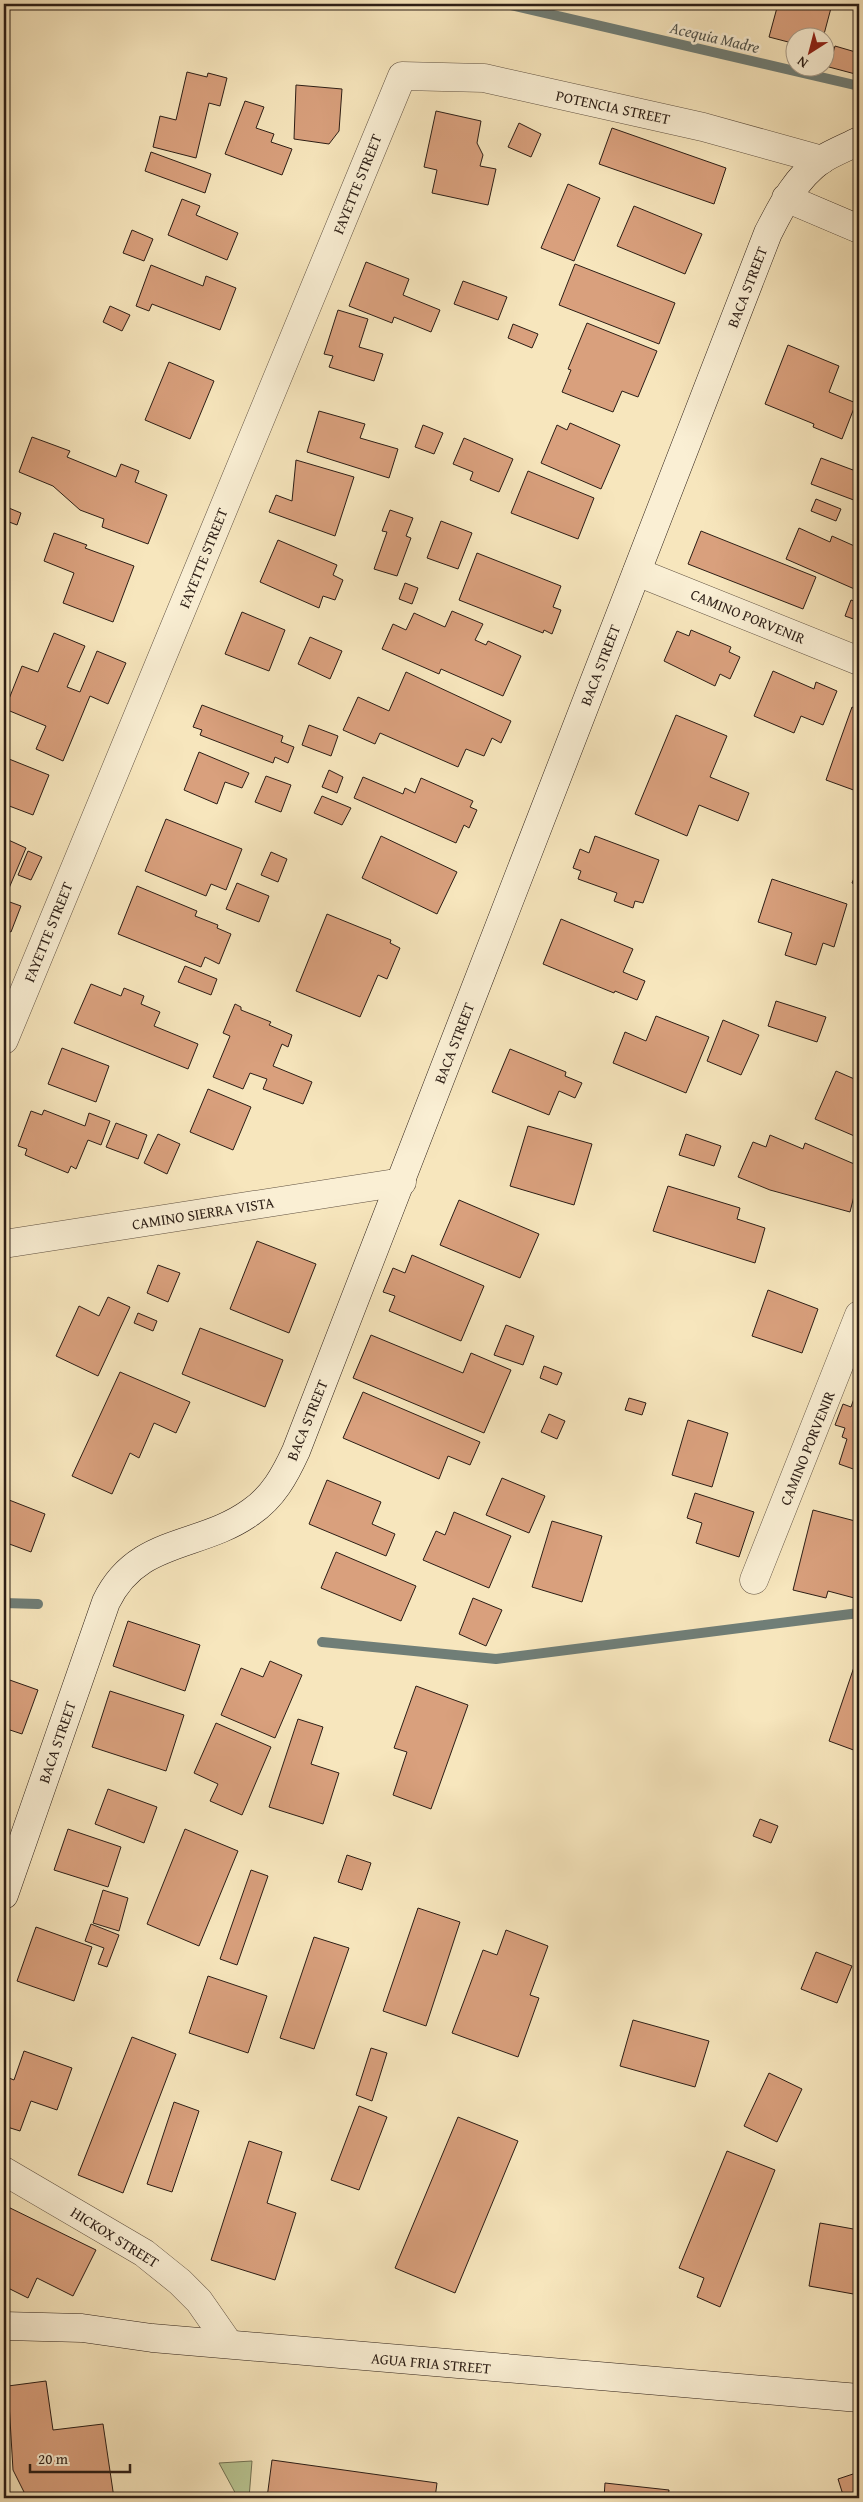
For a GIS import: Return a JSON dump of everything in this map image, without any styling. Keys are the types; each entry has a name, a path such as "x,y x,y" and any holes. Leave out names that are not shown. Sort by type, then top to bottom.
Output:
{"street":[{"name":"POTENCIA STREET","path":"402,76 484,78 703,127 822,160"},
{"name":"FAYETTE STREET","path":"4,1040 402,76"},
{"name":"BACA STREET","path":"4,1895 106,1602 115,1584 137,1562 165,1548 223,1529 252,1512 272,1494 283,1478 296,1451 402,1182 536,828 768,233 786,198 800,180 822,160 858,141"},
{"path":"786,198 859,229"},
{"name":"CAMINO PORVENIR","path":"637,572 859,661"},
{"name":"CAMINO SIERRA VISTA","path":"4,1244 402,1182"},
{"name":"CAMINO PORVENIR","path":"754,1580 859,1315"},
{"name":"HICKOX STREET","path":"4,2171 144,2252 180,2282 199,2301 229,2344"},
{"name":"AGUA FRIA STREET","path":"4,2326 82,2328 152,2338 859,2398"}],"green space":[{"path":"252,2461 249,2498 238,2498 219,2463"}],"building":[{"path":"778,4 823,4 831,8 826,28 786,28 786,41 769,37"},
{"path":"836,46 859,53 859,75 836,69"},
{"path":"187,72 207,77 208,73 227,78 220,106 209,103 196,158 153,147 160,116 176,120"},
{"path":"296,85 342,89 339,131 329,144 294,139"},
{"path":"245,101 264,107 256,128 274,134 271,142 292,149 282,175 225,154"},
{"path":"436,111 481,121 477,143 483,155 480,166 496,169 488,205 432,193 437,170 424,167"},
{"path":"519,123 541,134 531,157 508,147"},
{"path":"612,128 726,168 714,204 599,164"},
{"path":"151,152 211,174 205,193 145,171"},
{"path":"568,184 600,198 574,261 541,248"},
{"path":"182,199 200,206 196,215 238,233 227,260 168,235"},
{"path":"634,206 702,234 685,274 617,246"},
{"path":"132,230 153,239 144,261 123,253"},
{"path":"366,262 409,279 403,295 440,310 431,332 394,317 392,323 349,306"},
{"path":"575,264 675,303 659,344 559,305"},
{"path":"151,265 203,286 206,276 236,288 220,330 152,304 149,311 136,306"},
{"path":"463,281 507,297 498,320 454,304"},
{"path":"110,306 130,315 122,331 103,322"},
{"path":"338,310 368,319 359,347 383,354 374,381 329,367 333,356 324,354"},
{"path":"587,323 657,351 638,397 622,391 613,412 562,392 571,370 568,369"},
{"path":"513,324 538,334 532,348 508,338"},
{"path":"788,345 839,366 829,392 856,403 842,439 813,427 814,424 765,404"},
{"path":"169,362 214,381 190,439 145,420"},
{"path":"319,411 365,424 360,438 398,449 389,478 307,452"},
{"path":"570,423 620,445 601,489 541,463 557,425 567,430"},
{"path":"423,425 443,433 434,454 415,447"},
{"path":"32,437 70,451 67,457 116,477 121,464 139,471 135,482 167,495 148,544 102,527 104,519 80,510 53,486 19,472"},
{"path":"464,438 513,459 499,492 470,480 473,472 453,464"},
{"path":"859,454 859,502 811,484 821,458 853,470"},
{"path":"296,460 354,477 335,536 269,512 276,495 292,501"},
{"path":"528,471 594,498 578,539 511,513"},
{"path":"816,499 841,509 836,521 811,511"},
{"path":"4,506 21,513 17,525 4,520"},
{"path":"390,510 413,518 406,536 411,538 397,576 374,569 387,532 382,531"},
{"path":"441,521 472,533 458,569 427,558"},
{"path":"799,528 830,542 832,536 859,548 859,591 786,559"},
{"path":"701,531 816,577 803,609 688,564"},
{"path":"54,533 87,545 85,548 134,566 113,622 63,603 74,573 44,561"},
{"path":"278,540 337,565 333,575 343,580 335,600 323,596 319,608 260,582"},
{"path":"477,553 561,586 553,607 561,610 552,634 544,630 543,633 459,600"},
{"path":"405,583 418,588 412,604 399,599"},
{"path":"851,600 859,603 859,621 845,616"},
{"path":"452,611 483,624 475,640 486,645 488,641 521,656 503,696 441,669 439,674 382,649 393,624 406,630 414,613 445,627"},
{"path":"242,612 285,630 269,671 225,654"},
{"path":"691,630 731,647 729,652 740,657 730,679 720,674 715,686 664,661 677,631 689,636"},
{"path":"54,633 85,646 67,687 80,692 97,651 126,663 108,704 90,696 63,761 36,749 46,726 5,709 22,666 38,672"},
{"path":"310,637 342,651 330,679 298,664"},
{"path":"773,671 814,689 816,682 837,691 823,725 801,716 794,733 754,716"},
{"path":"406,672 511,721 501,743 492,738 484,756 466,749 458,767 380,733 375,744 343,730 358,697 389,711"},
{"path":"202,705 283,736 281,742 294,747 288,763 275,757 273,763 200,735 202,730 193,727"},
{"path":"852,707 859,710 859,792 826,780"},
{"path":"676,715 727,736 710,777 749,793 738,821 699,805 687,836 635,814"},
{"path":"309,725 338,736 331,756 302,745"},
{"path":"199,752 249,773 242,788 225,782 217,804 184,790"},
{"path":"4,757 49,775 33,815 4,804"},
{"path":"329,770 343,777 337,793 322,787"},
{"path":"266,776 291,785 281,812 255,802"},
{"path":"363,777 403,794 405,788 415,793 421,778 473,801 470,807 477,810 469,828 464,825 456,843 354,798"},
{"path":"322,796 351,808 342,825 314,813"},
{"path":"166,819 242,849 226,890 211,884 206,896 145,871"},
{"path":"381,836 457,872 437,914 362,878"},
{"path":"595,836 659,860 643,903 635,901 633,908 614,901 617,893 578,879 581,871 573,868 580,849 589,853"},
{"path":"4,838 26,848 4,900"},
{"path":"28,851 42,857 31,880 18,875"},
{"path":"271,852 287,859 278,882 261,875"},
{"path":"859,866 859,886 852,883"},
{"path":"772,879 847,904 834,947 823,943 816,965 785,955 792,933 758,922"},
{"path":"237,883 269,896 259,922 226,909"},
{"path":"137,886 197,911 195,916 218,925 217,928 231,934 219,964 205,957 201,967 118,934"},
{"path":"4,900 21,906 11,932 4,929"},
{"path":"327,914 391,940 390,943 400,948 387,979 378,975 360,1017 296,991"},
{"path":"561,919 633,949 623,972 645,981 637,1000 615,991 614,993 543,964"},
{"path":"185,966 217,979 211,995 178,982"},
{"path":"91,984 121,996 124,988 144,996 141,1004 160,1012 154,1026 198,1044 188,1069 74,1023"},
{"path":"776,1001 826,1017 817,1042 768,1026"},
{"path":"235,1004 241,1007 241,1010 271,1022 269,1025 292,1035 288,1047 282,1044 273,1066 312,1082 303,1104 263,1089 267,1079 250,1073 243,1089 213,1077 230,1036 223,1033"},
{"path":"656,1016 709,1037 686,1093 613,1063 625,1032 646,1041"},
{"path":"723,1020 759,1035 741,1075 707,1061"},
{"path":"62,1048 109,1066 96,1102 48,1084"},
{"path":"510,1049 566,1072 565,1076 582,1083 575,1098 559,1091 549,1115 492,1092"},
{"path":"836,1071 859,1081 859,1138 815,1119"},
{"path":"208,1089 251,1107 233,1150 190,1132"},
{"path":"44,1110 85,1126 89,1113 110,1121 101,1145 88,1140 76,1169 71,1166 68,1173 25,1155 27,1149 18,1146 31,1111 42,1115"},
{"path":"116,1123 147,1135 138,1159 106,1147"},
{"path":"528,1126 592,1144 574,1205 510,1186"},
{"path":"158,1134 180,1144 167,1174 144,1163"},
{"path":"686,1134 721,1146 714,1166 679,1155"},
{"path":"770,1135 803,1149 805,1143 859,1166 859,1194 855,1192 850,1212 770,1190 738,1177 753,1142 766,1147"},
{"path":"668,1186 740,1208 737,1219 765,1228 755,1263 653,1231"},
{"path":"459,1200 539,1234 520,1278 440,1245"},
{"path":"257,1241 316,1264 289,1333 230,1309"},
{"path":"412,1255 484,1286 461,1341 389,1311 395,1296 383,1292 393,1268 405,1273"},
{"path":"158,1265 180,1273 168,1302 147,1293"},
{"path":"768,1290 818,1309 802,1353 752,1336"},
{"path":"108,1297 130,1307 98,1376 56,1356 79,1306 99,1316"},
{"path":"138,1313 157,1321 153,1331 134,1323"},
{"path":"506,1325 534,1336 523,1365 494,1355"},
{"path":"200,1328 283,1360 265,1407 182,1374"},
{"path":"371,1335 463,1373 471,1353 511,1370 484,1433 353,1378"},
{"path":"544,1366 562,1373 557,1385 540,1378"},
{"path":"120,1372 190,1402 176,1433 154,1423 139,1458 130,1453 112,1494 72,1476"},
{"path":"363,1392 480,1442 470,1465 448,1456 439,1479 343,1438"},
{"path":"856,1393 859,1394 859,1471 839,1464 847,1439 842,1437 845,1428 835,1425 843,1404 851,1407"},
{"path":"4,1395 8,1396 4,1408"},
{"path":"629,1398 646,1403 642,1415 625,1410"},
{"path":"549,1414 565,1421 557,1439 541,1432"},
{"path":"688,1420 728,1433 712,1487 672,1475"},
{"path":"502,1478 545,1496 529,1533 486,1515"},
{"path":"327,1480 381,1502 372,1524 395,1534 386,1556 309,1524"},
{"path":"695,1493 754,1512 739,1557 696,1543 702,1523 687,1518"},
{"path":"4,1498 45,1514 31,1552 4,1542"},
{"path":"813,1510 859,1522 858,1599 828,1591 826,1598 793,1590"},
{"path":"454,1512 511,1536 489,1588 423,1560 436,1531 445,1535"},
{"path":"552,1521 602,1536 582,1602 532,1587"},
{"path":"336,1552 416,1586 401,1621 321,1588"},
{"path":"473,1598 502,1610 486,1646 459,1634"},
{"path":"128,1621 200,1645 185,1691 113,1666"},
{"path":"270,1661 302,1675 275,1738 221,1715 241,1668 263,1677"},
{"path":"855,1664 859,1665 859,1752 829,1741"},
{"path":"4,1678 38,1690 22,1734 4,1728"},
{"path":"416,1686 468,1705 431,1809 393,1795 407,1752 394,1748"},
{"path":"110,1691 184,1715 166,1771 92,1747"},
{"path":"298,1719 323,1727 311,1764 339,1773 323,1824 269,1807"},
{"path":"216,1723 271,1747 242,1815 210,1801 218,1784 194,1773"},
{"path":"108,1789 157,1807 144,1843 95,1824"},
{"path":"760,1819 778,1826 771,1843 753,1836"},
{"path":"68,1829 121,1847 108,1887 54,1870"},
{"path":"185,1829 238,1851 199,1946 147,1924"},
{"path":"347,1855 371,1863 362,1890 338,1882"},
{"path":"251,1870 268,1876 237,1965 220,1959"},
{"path":"103,1890 128,1898 119,1931 93,1923"},
{"path":"418,1908 460,1922 426,2026 383,2011"},
{"path":"91,1924 119,1935 107,1967 98,1964 104,1948 85,1941"},
{"path":"36,1927 92,1947 74,2001 17,1981"},
{"path":"506,1930 548,1946 530,1995 539,1998 518,2057 452,2033 483,1950 497,1955"},
{"path":"314,1937 349,1948 314,2049 280,2038"},
{"path":"816,1952 852,1966 837,2003 801,1989"},
{"path":"208,1976 267,1996 248,2053 189,2033"},
{"path":"633,2020 709,2041 695,2087 620,2066"},
{"path":"132,2037 176,2054 123,2193 78,2175"},
{"path":"371,2048 387,2053 372,2101 356,2095"},
{"path":"24,2051 72,2068 57,2110 31,2101 20,2131 4,2126 4,2076 14,2080"},
{"path":"769,2073 802,2089 777,2142 744,2126"},
{"path":"174,2102 199,2111 172,2192 147,2184"},
{"path":"359,2106 387,2117 359,2190 331,2180"},
{"path":"458,2117 518,2141 455,2293 395,2268"},
{"path":"249,2141 282,2152 267,2203 296,2213 275,2280 211,2260"},
{"path":"727,2151 775,2170 720,2307 697,2297 704,2278 679,2268"},
{"path":"4,2205 96,2250 73,2296 37,2278 28,2298 4,2286"},
{"path":"820,2223 859,2230 859,2295 809,2286"},
{"path":"46,2381 53,2430 103,2424 114,2498 27,2498 13,2470 8,2386"},
{"path":"272,2460 437,2483 435,2498 267,2498"},
{"path":"859,2472 859,2498 844,2498 838,2479"},
{"path":"605,2483 669,2490 668,2498 604,2498"}],"waterway":[{"name":"Acequia Madre","path":"506,4 859,86"},
{"path":"4,1603 38,1604"},
{"path":"322,1642 496,1659 859,1613"}]}
